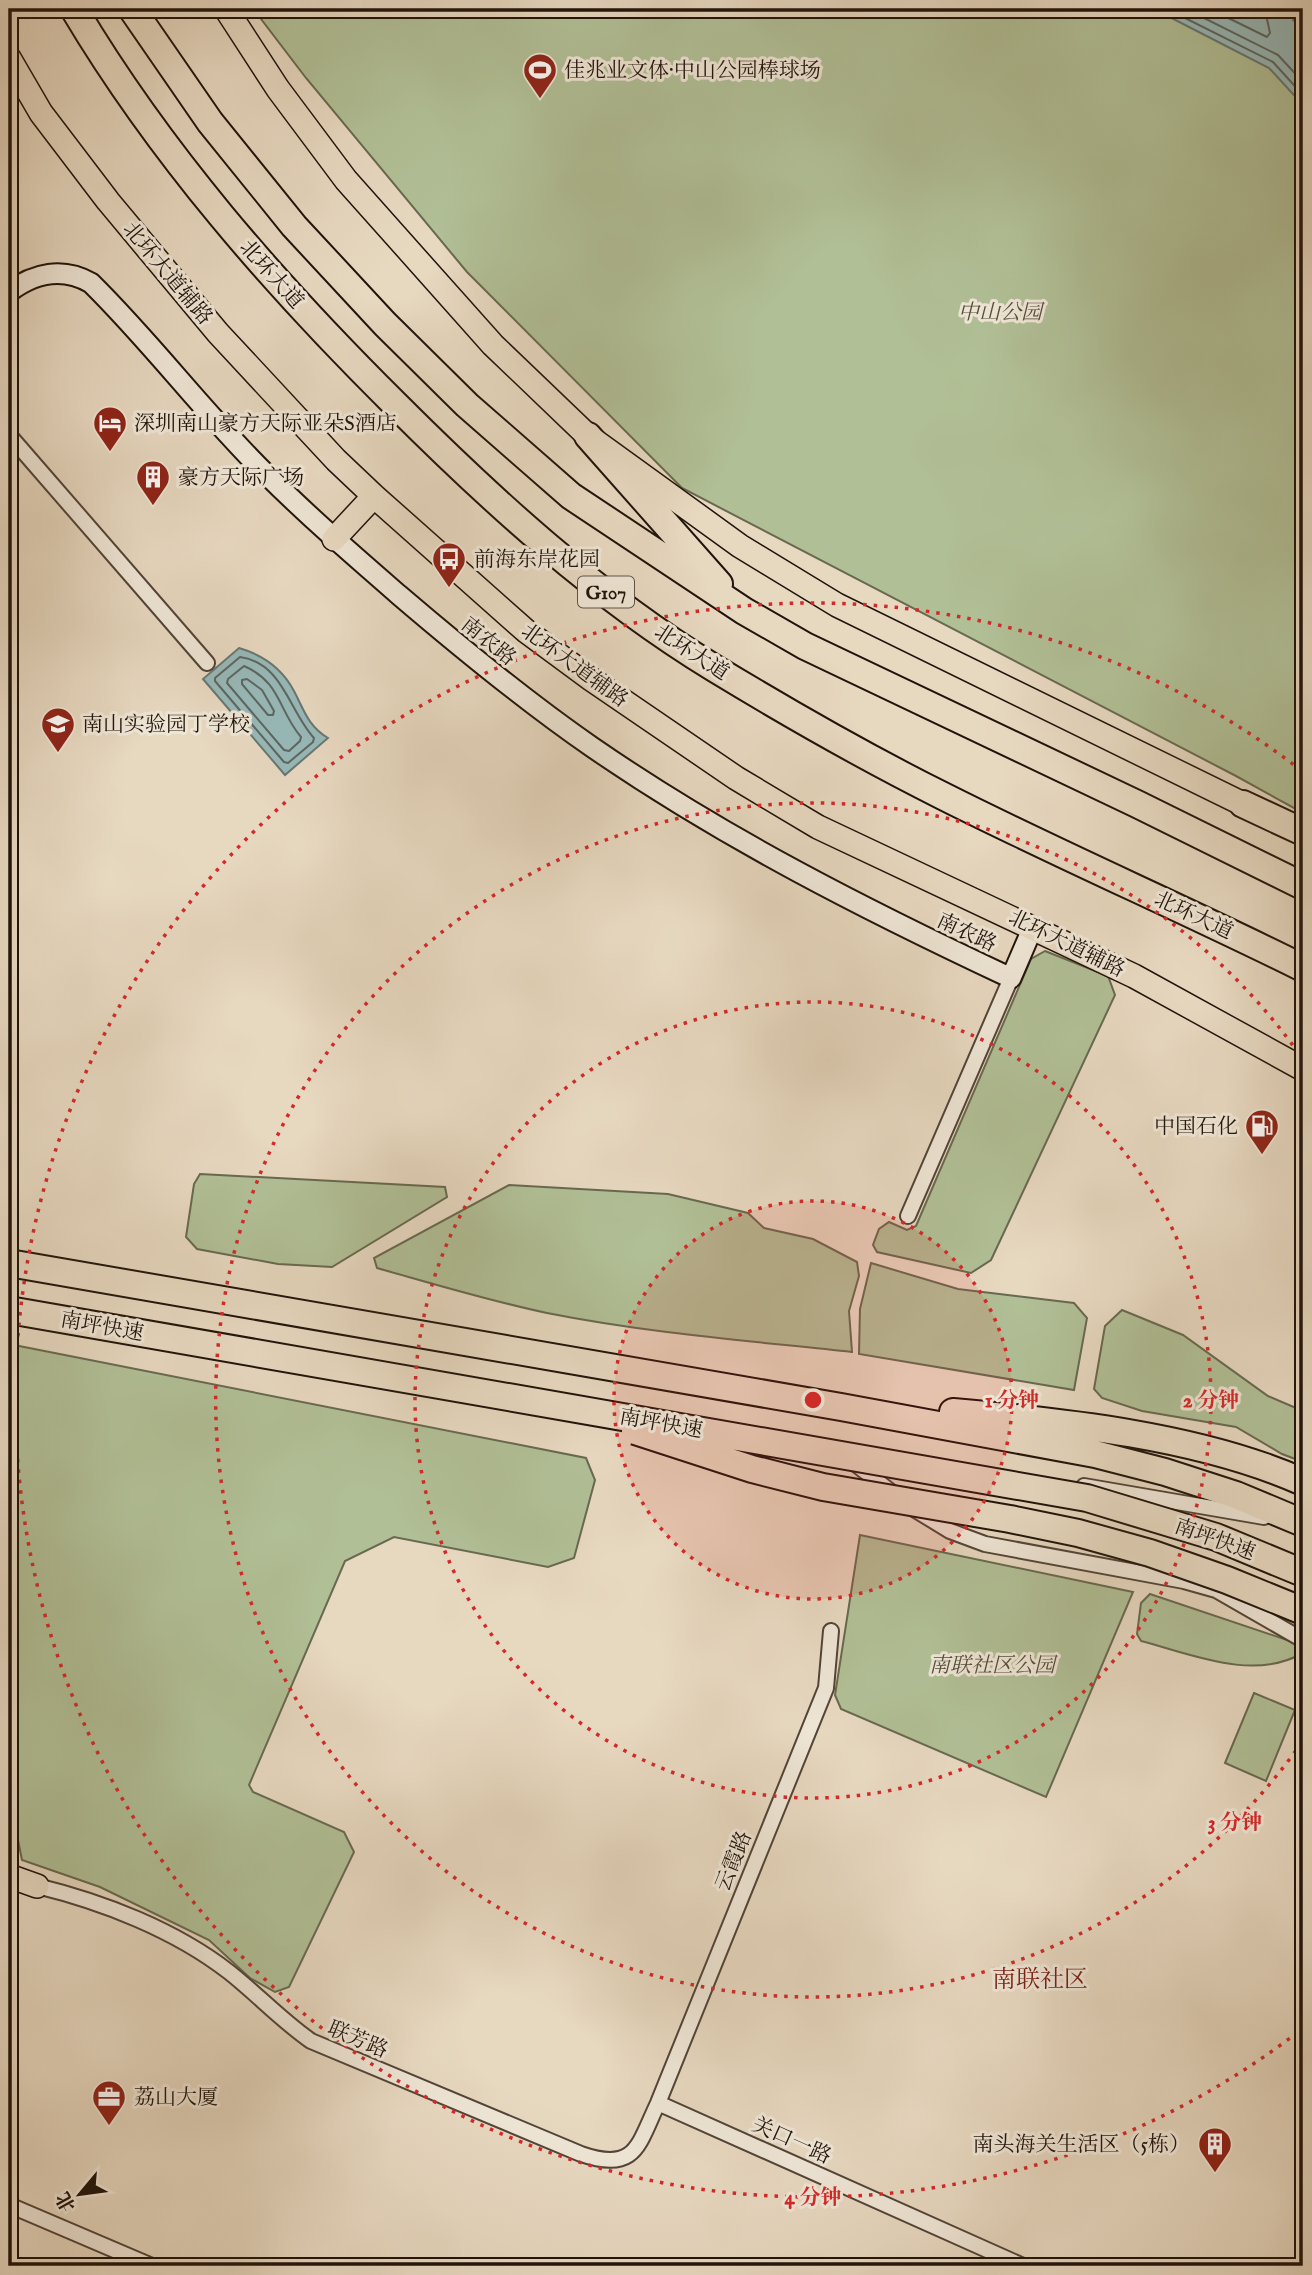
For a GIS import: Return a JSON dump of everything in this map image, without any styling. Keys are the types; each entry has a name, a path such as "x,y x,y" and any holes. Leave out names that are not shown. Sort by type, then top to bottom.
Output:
{"highway":[{"name":"北环大道","path":"74,9 103,58 170,152 267,270 349,359 433,442 534,535 609,595 710,666 941,796 1303,968"},
{"name":"G107","path":"132,9 210,122 294,226 385,324 458,396 571,496 744,611 805,646 1303,887"},
{"path":"587,436 744,611"},
{"path":"1243,804 1303,832"},
{"path":"9,1264 841,1407 1095,1454 1165,1472 1236,1495 1303,1523"},
{"name":"南坪快速","path":"9,1307 1087,1498 1216,1537 1303,1573"},
{"path":"571,1407 681,1448 823,1487 1010,1519 1126,1546 1227,1580 1303,1611"},
{"path":"841,1407 915,1409 1001,1416 1114,1432 1167,1441 1232,1457 1303,1482"}],"main road":[{"path":"228,11 278,89 345,180 494,345 587,436 740,546 837,605 1243,804"},
{"name":"北环大道辅路","path":"9,58 41,113 108,201 218,333 336,460 526,631 736,778 818,827 1134,976 1303,1069"},
{"path":"9,85 41,113"},
{"path":"334,539 374,496"},
{"path":"9,1877 37,1886"},
{"path":"9,1893 37,1886"}],"street":[{"name":"南农路","path":"9,292 32,278 46,274 78,275 92,283 202,408 264,473 334,539 524,698 646,783 825,888 1011,978"},
{"path":"9,435 207,663"},
{"name":"南农路","path":"908,1216 1033,927"},
{"path":"9,1307 1303,1523"},
{"path":"827,1442 893,1494 950,1531 985,1544 1184,1581 1216,1590 1303,1640"},
{"name":"云霞路","path":"658,2103 826,1688 831,1631"},
{"name":"联芳路","path":"37,1886 96,1902 183,1943 227,1971 311,2042 596,2160 616,2161 633,2153 658,2103"},
{"name":"关口一路","path":"658,2103 1023,2266"},
{"path":"9,2206 152,2266"}],"green space":[{"name":"中山公园","path":"259,9 1303,9 1303,813 682,488 467,272 306,78 258,15"},
{"path":"1045,951 1108,976 1115,995 991,1260 971,1273 877,1252 873,1245 879,1229 889,1222 907,1230 916,1226 1031,959"},
{"path":"200,1174 445,1187 447,1197 332,1267 278,1264 197,1249 186,1237 194,1184"},
{"path":"509,1185 668,1194 748,1213 764,1228 813,1239 857,1262 859,1276 849,1311 852,1352 699,1336 585,1320 504,1303 377,1268 374,1258"},
{"path":"871,1263 958,1289 1074,1303 1087,1318 1074,1390 859,1354 860,1309"},
{"path":"1122,1310 1183,1335 1268,1396 1303,1411 1303,1462 1282,1454 1236,1427 1142,1411 1102,1398 1094,1389 1105,1326"},
{"path":"9,1344 586,1458 595,1480 574,1558 548,1567 394,1537 345,1561 249,1785 253,1792 344,1832 354,1852 289,1987 275,1992 250,1978 209,1940 100,1887 22,1860 9,1795 9,1776 14,1775 9,1750"},
{"name":"南联社区公园","path":"860,1535 1133,1592 1046,1797 841,1709 835,1695"},
{"path":"1150,1594 1293,1642 1301,1654 1282,1662 1242,1665 1201,1658 1141,1641 1137,1634 1141,1603"},
{"path":"1254,1693 1295,1710 1266,1781 1225,1763"}],"water":[{"path":"1154,9 1300,9 1293,20 1303,28 1303,105 1269,68"},
{"path":"239,648 256,654 278,669 311,723 328,738 285,775 203,679"}],"place":[{"name":"佳兆业文体·中山公园棒球场","path":"540,100"},
{"name":"深圳南山豪方天际亚朵S酒店","path":"110,453"},
{"name":"豪方天际广场","path":"153,507"},
{"name":"前海东岸花园","path":"449,589"},
{"name":"南山实验园丁学校","path":"58,754"},
{"name":"中国石化","path":"1262,1156"},
{"name":"荔山大厦","path":"109,2127"},
{"name":"南头海关生活区（5栋）","path":"1215,2174"}],"district":[{"name":"南联社区","path":"1040,1979"}]}
